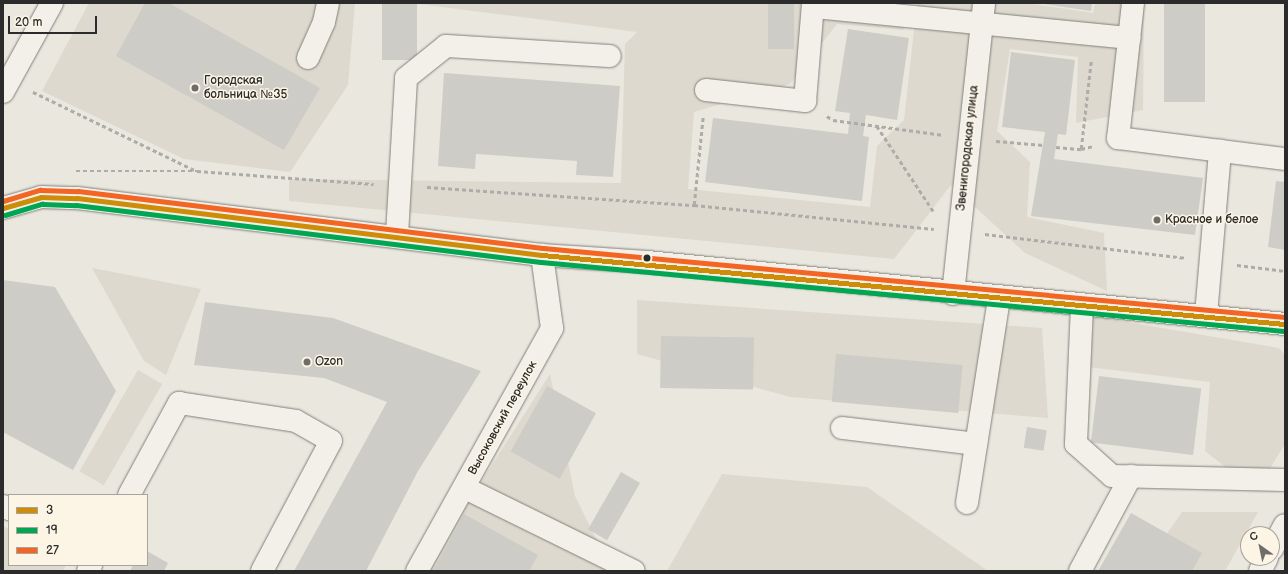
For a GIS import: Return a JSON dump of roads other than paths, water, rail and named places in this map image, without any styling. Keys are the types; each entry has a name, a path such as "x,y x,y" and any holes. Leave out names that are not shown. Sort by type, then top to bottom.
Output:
{"street":[{"path":"3,92 52,3"},
{"path":"308,58 324,22 328,3"},
{"path":"1133,3 1118,138 1285,159"},
{"path":"706,90 805,101 813,5 983,12 1129,38"},
{"name":"Звенигородская улица","path":"953,294 953,231 969,138 983,12"},
{"path":"398,235 406,78 446,46 610,56"},
{"path":"1206,315 1209,261 1220,151"},
{"path":"3,208 41,197 77,198 398,235 542,255 647,262 953,294 1082,306 1206,315 1285,324"},
{"name":"Высоковский переулок","path":"417,571 465,488 552,328 542,255"},
{"path":"967,503 999,298"},
{"path":"1082,306 1076,444 1112,476 1285,480"},
{"path":"130,494 179,403 296,421 331,441 262,571"},
{"path":"842,428 976,444"},
{"path":"1080,571 1130,476"},
{"path":"465,488 634,571"},
{"path":"1280,534 1285,525"}],"place":[{"name":"Городская больница №35","path":"195,88"},
{"name":"Красное и белое","path":"1157,220"},
{"name":"Ozon","path":"307,362"}]}
